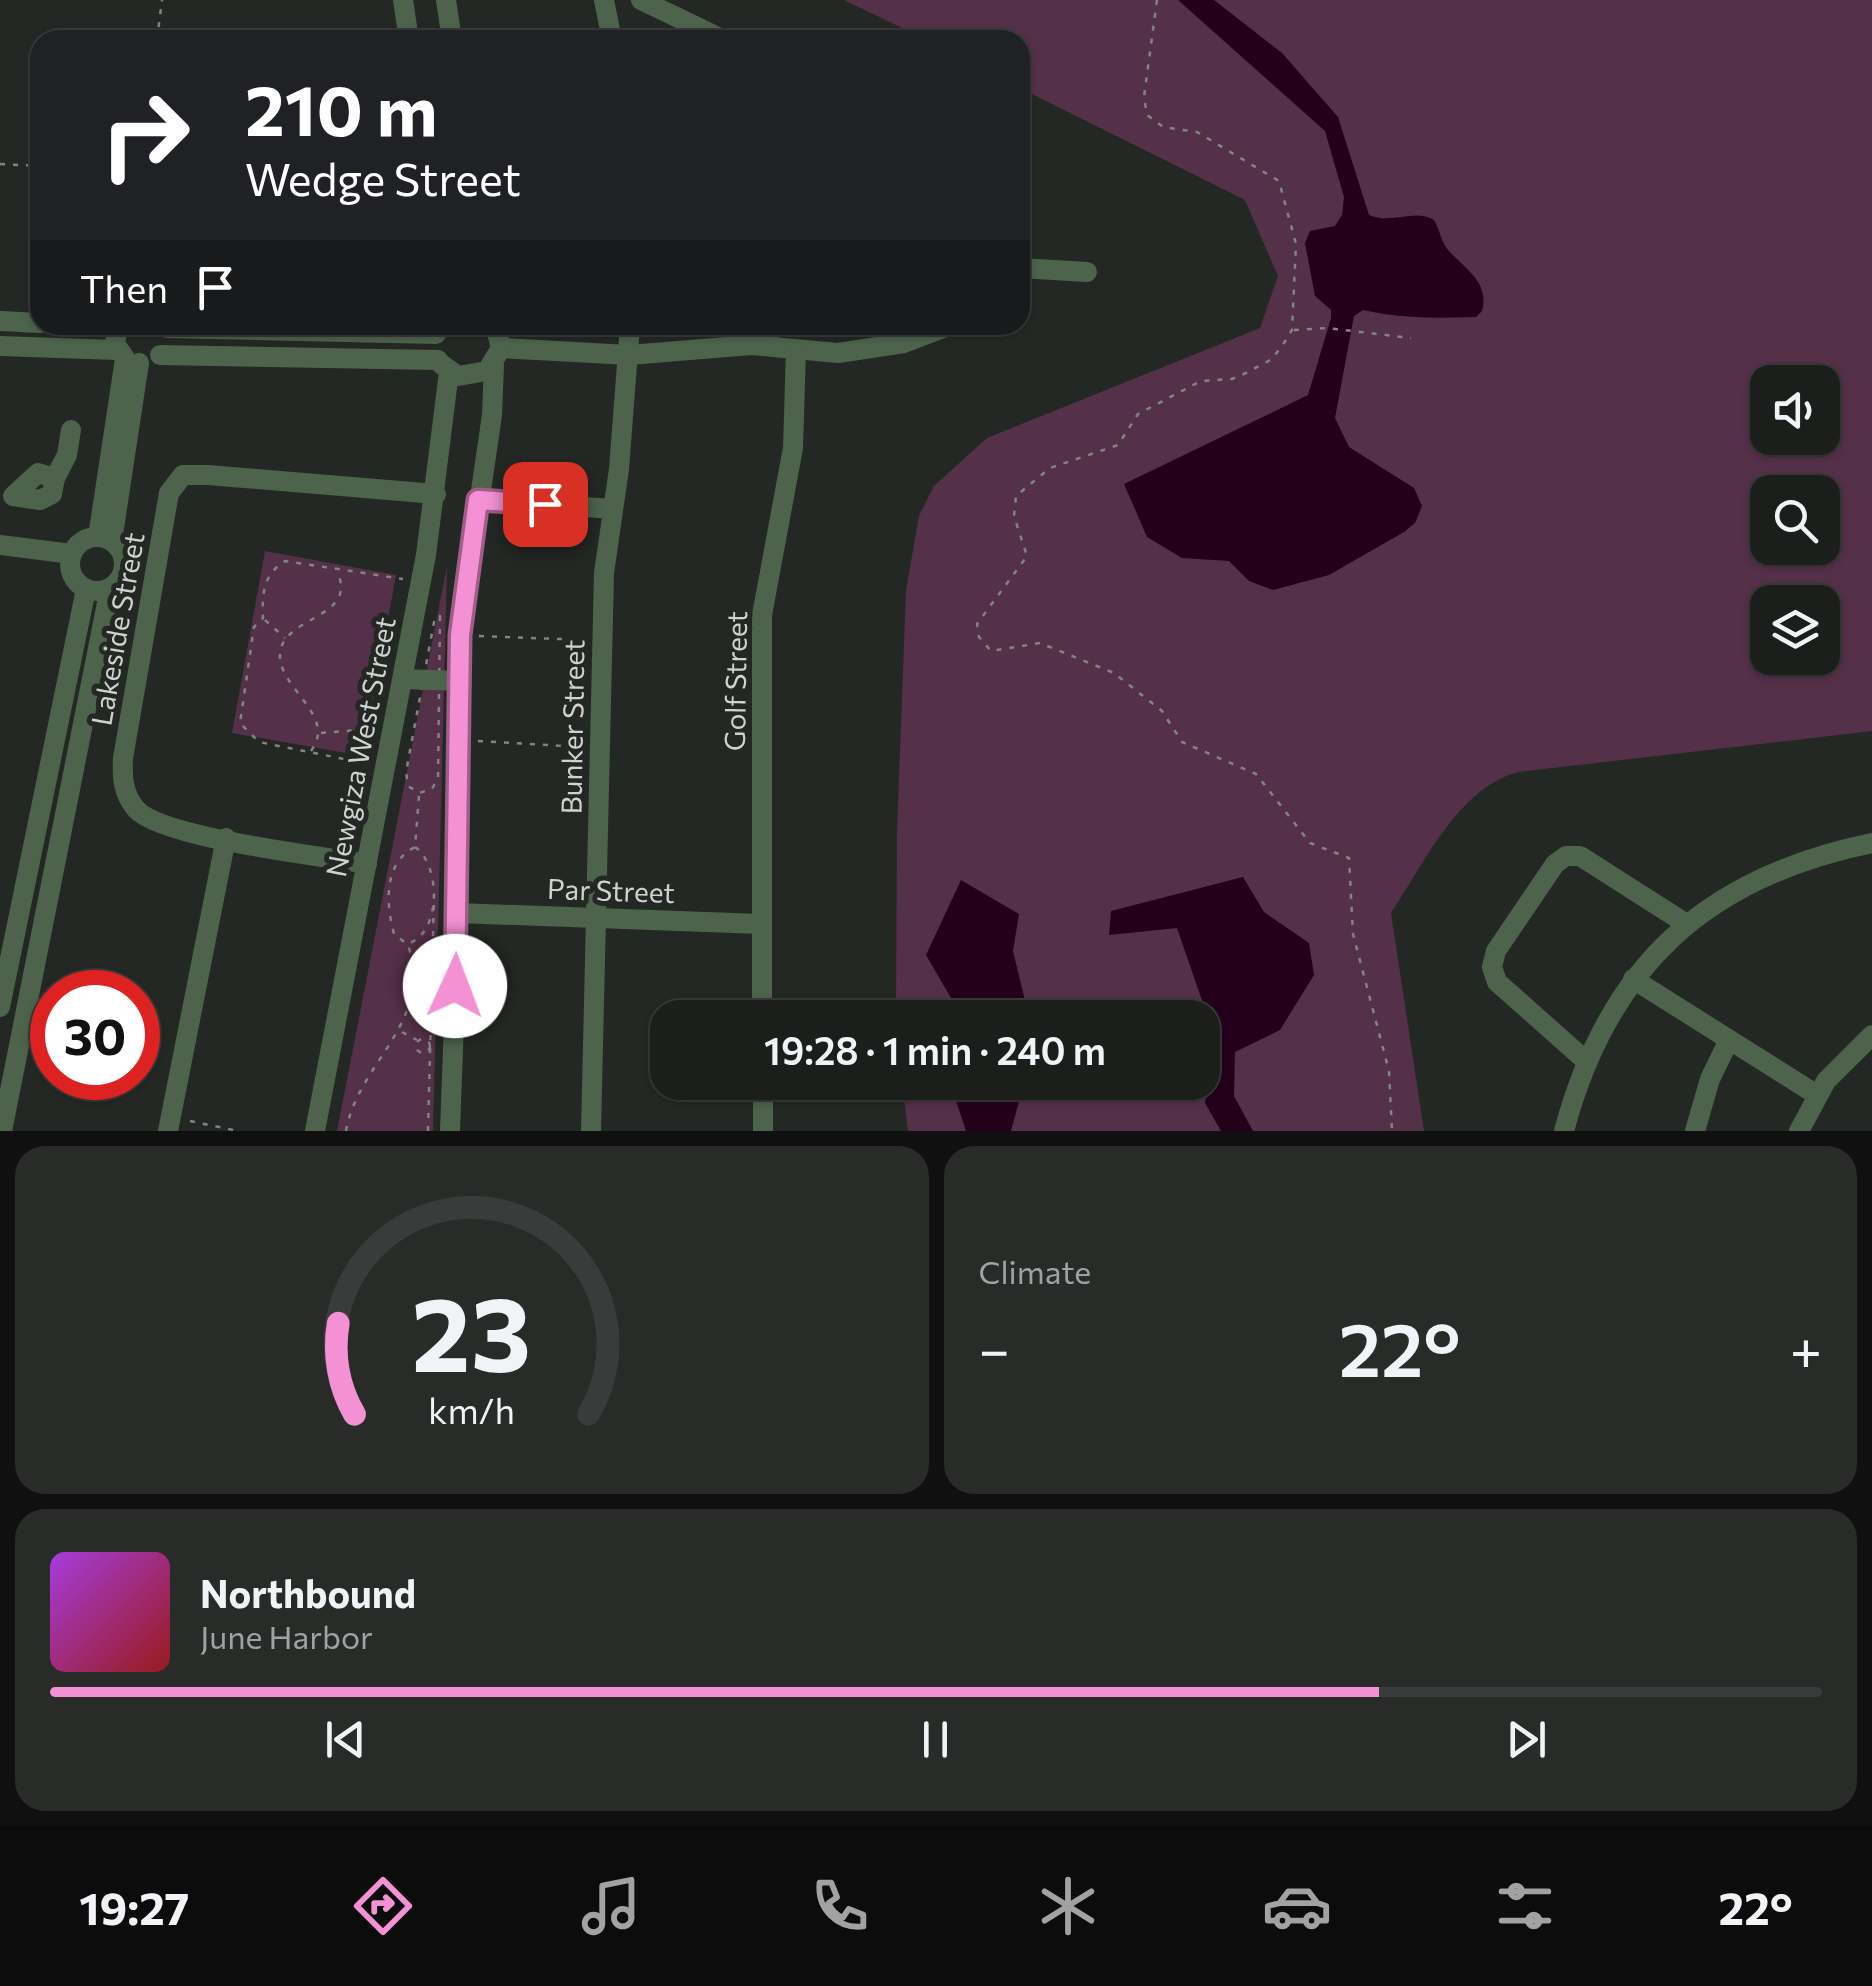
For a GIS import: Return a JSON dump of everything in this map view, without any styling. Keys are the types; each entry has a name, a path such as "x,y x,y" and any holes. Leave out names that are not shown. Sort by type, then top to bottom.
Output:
{"street":[{"path":"402,0 406,30"},
{"path":"446,0 450,30"},
{"path":"604,0 610,30"},
{"path":"641,0 703,30"},
{"path":"1030,269 1087,272"},
{"path":"0,321 30,322"},
{"path":"105,539 127,357 115,335"},
{"path":"160,355 163,335"},
{"path":"383,356 384,335"},
{"name":"Newgiza West Street","path":"440,335 444,366 436,494 421,582 431,680 457,740 458,913 450,1131"},
{"name":"Newgiza West Street","path":"315,1131 394,723 431,680 460,635 492,415 498,356 496,335"},
{"name":"Bunker Street","path":"591,1131 602,640 630,335"},
{"path":"0,346 127,357 383,356 478,376 498,356 629,355 760,335 796,349 838,352 873,349 918,335"},
{"name":"Golf Street","path":"762,1000 762,615 794,448 796,349"},
{"path":"7,495 38,473 56,478 68,455 71,430"},
{"name":"Lakeside Street","path":"367,864 151,821 126,794 122,776 172,483 182,475 208,474 436,494"},
{"path":"478,500 612,508"},
{"path":"0,1007 86,589 70,566 72,554 82,541 105,539 122,552 125,566 120,580 110,588 86,589"},
{"path":"0,545 72,554"},
{"path":"2,1131 110,588"},
{"path":"170,1124 226,838"},
{"path":"1564,1131 1586,1061 1633,980 1686,923 1739,886 1799,860 1872,843"},
{"path":"1586,1061 1498,982 1492,966 1496,951 1555,864 1566,856 1580,856 1686,923"},
{"name":"Par Street","path":"458,913 762,924"},
{"path":"1633,980 1817,1095"},
{"path":"1799,1131 1817,1095 1846,1058 1872,1036"},
{"path":"1695,1131 1710,1079 1729,1040"},
{"path":"763,1100 764,1131"}],"path":[{"path":"158,30 162,0"},
{"path":"1157,0 1144,97 1147,115 1163,127 1197,132 1279,181 1296,244 1292,330 1277,354 1246,374 1201,381 1176,391 1130,422 1118,446 1050,468 1031,481 1016,496 1013,506 1027,556 977,624 991,652 1040,643 1114,673 1162,711 1182,742 1256,774 1310,843 1349,858 1353,934 1389,1071 1392,1131"},
{"path":"0,164 30,166"},
{"path":"1292,330 1326,328 1412,338"},
{"path":"385,767 259,742 240,723 254,627 263,618 265,582 285,560 421,582"},
{"path":"319,733 282,665 280,651 286,638 337,601 341,584 336,569"},
{"path":"431,680 438,616 431,680 406,772 408,786 419,793 432,789 438,778 431,680"},
{"path":"263,618 286,638"},
{"path":"460,635 602,640"},
{"path":"319,733 357,733 394,723"},
{"path":"310,752 319,733"},
{"path":"457,740 601,748"},
{"path":"419,793 415,847 430,864 433,886 428,1131"},
{"path":"346,1131 360,1085 401,1032 415,981 407,944 394,934 388,897 402,856 415,847"},
{"path":"407,944 416,941 427,923 433,886"},
{"path":"401,1032 418,1040 426,1039 431,1045"},
{"path":"418,1040 416,1047 421,1053 428,1052 431,1045"},
{"path":"170,1124 238,1131"}],"shaded area":[{"path":"844,0 1872,0 1872,731 1518,772 1477,794 1444,830 1391,913 1424,1131 908,1131 904,1100 1220,1100 1220,1000 896,1000 897,833 906,590 919,516 934,486 987,438 1260,328 1278,276 1245,200 1030,93 1030,30 906,30"},
{"path":"1178,0 1214,0 1282,53 1338,117 1369,215 1434,220 1446,247 1479,284 1484,301 1476,317 1432,318 1363,310 1354,316 1335,418 1349,447 1414,488 1422,506 1415,523 1404,532 1329,575 1273,590 1249,581 1229,561 1182,558 1147,537 1124,484 1308,395 1331,310 1315,296 1305,243 1310,231 1335,226 1342,215 1344,197 1325,131"},
{"path":"265,551 396,575 363,756 232,733"},
{"path":"447,566 433,1131 337,1131"},
{"path":"1243,877 1264,912 1309,943 1314,975 1280,1030 1235,1052 1234,1096 1253,1131 1221,1131 1205,1103 1220,1100 1220,1000 1202,1000 1177,928 1109,935 1111,911"},
{"path":"961,880 1019,914 1013,951 1025,1000 952,1000 926,955"},
{"path":"956,1100 1019,1100 1011,1131 966,1131"}],"route":[{"path":"455,986 460,635 478,500 545,504"}]}
